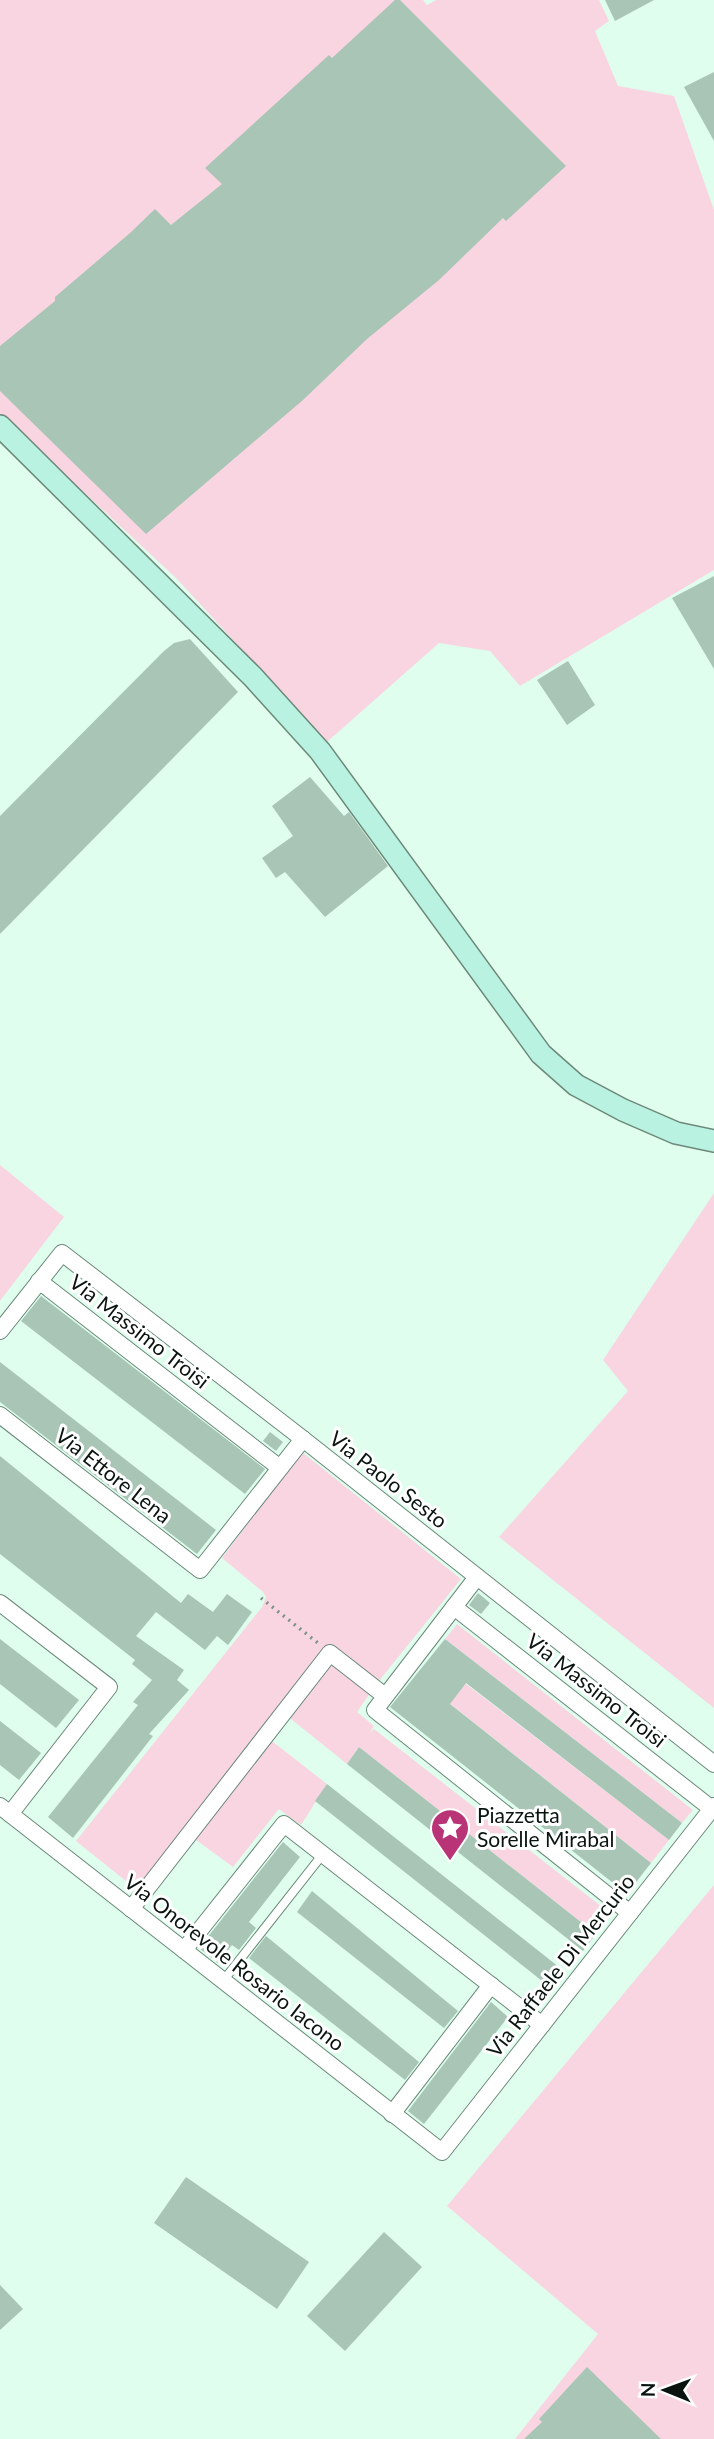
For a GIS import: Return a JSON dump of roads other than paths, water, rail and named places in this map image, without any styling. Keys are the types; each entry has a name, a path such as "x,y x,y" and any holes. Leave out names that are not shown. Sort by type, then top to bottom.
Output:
{"street":[{"path":"0,426 253,677 320,751 541,1054 576,1085 622,1110 676,1133 714,1140"},
{"name":"Via Paolo Sesto","path":"39,1282 62,1253 303,1439 714,1764"},
{"path":"0,1331 39,1282"},
{"name":"Via Massimo Troisi","path":"39,1282 280,1468"},
{"name":"Via Ettore Lena","path":"0,1416 200,1570 280,1468"},
{"path":"280,1468 303,1439"},
{"path":"477,1577 375,1710 630,1913"},
{"path":"0,1603 109,1687 5,1810"},
{"name":"Via Massimo Troisi","path":"454,1607 713,1807"},
{"path":"131,1909 330,1653 385,1696"},
{"name":"Via Raffaele Di Mercurio","path":"442,2152 713,1807"},
{"name":"Via Onorevole Rosario Iacono","path":"5,1810 442,2152"},
{"path":"184,1950 284,1824 542,2025"},
{"path":"392,2113 491,1985"}],"lane":[{"path":"223,1981 323,1854"}],"place":[{"name":"Piazzetta Sorelle Mirabal","path":"450,1862"}]}
